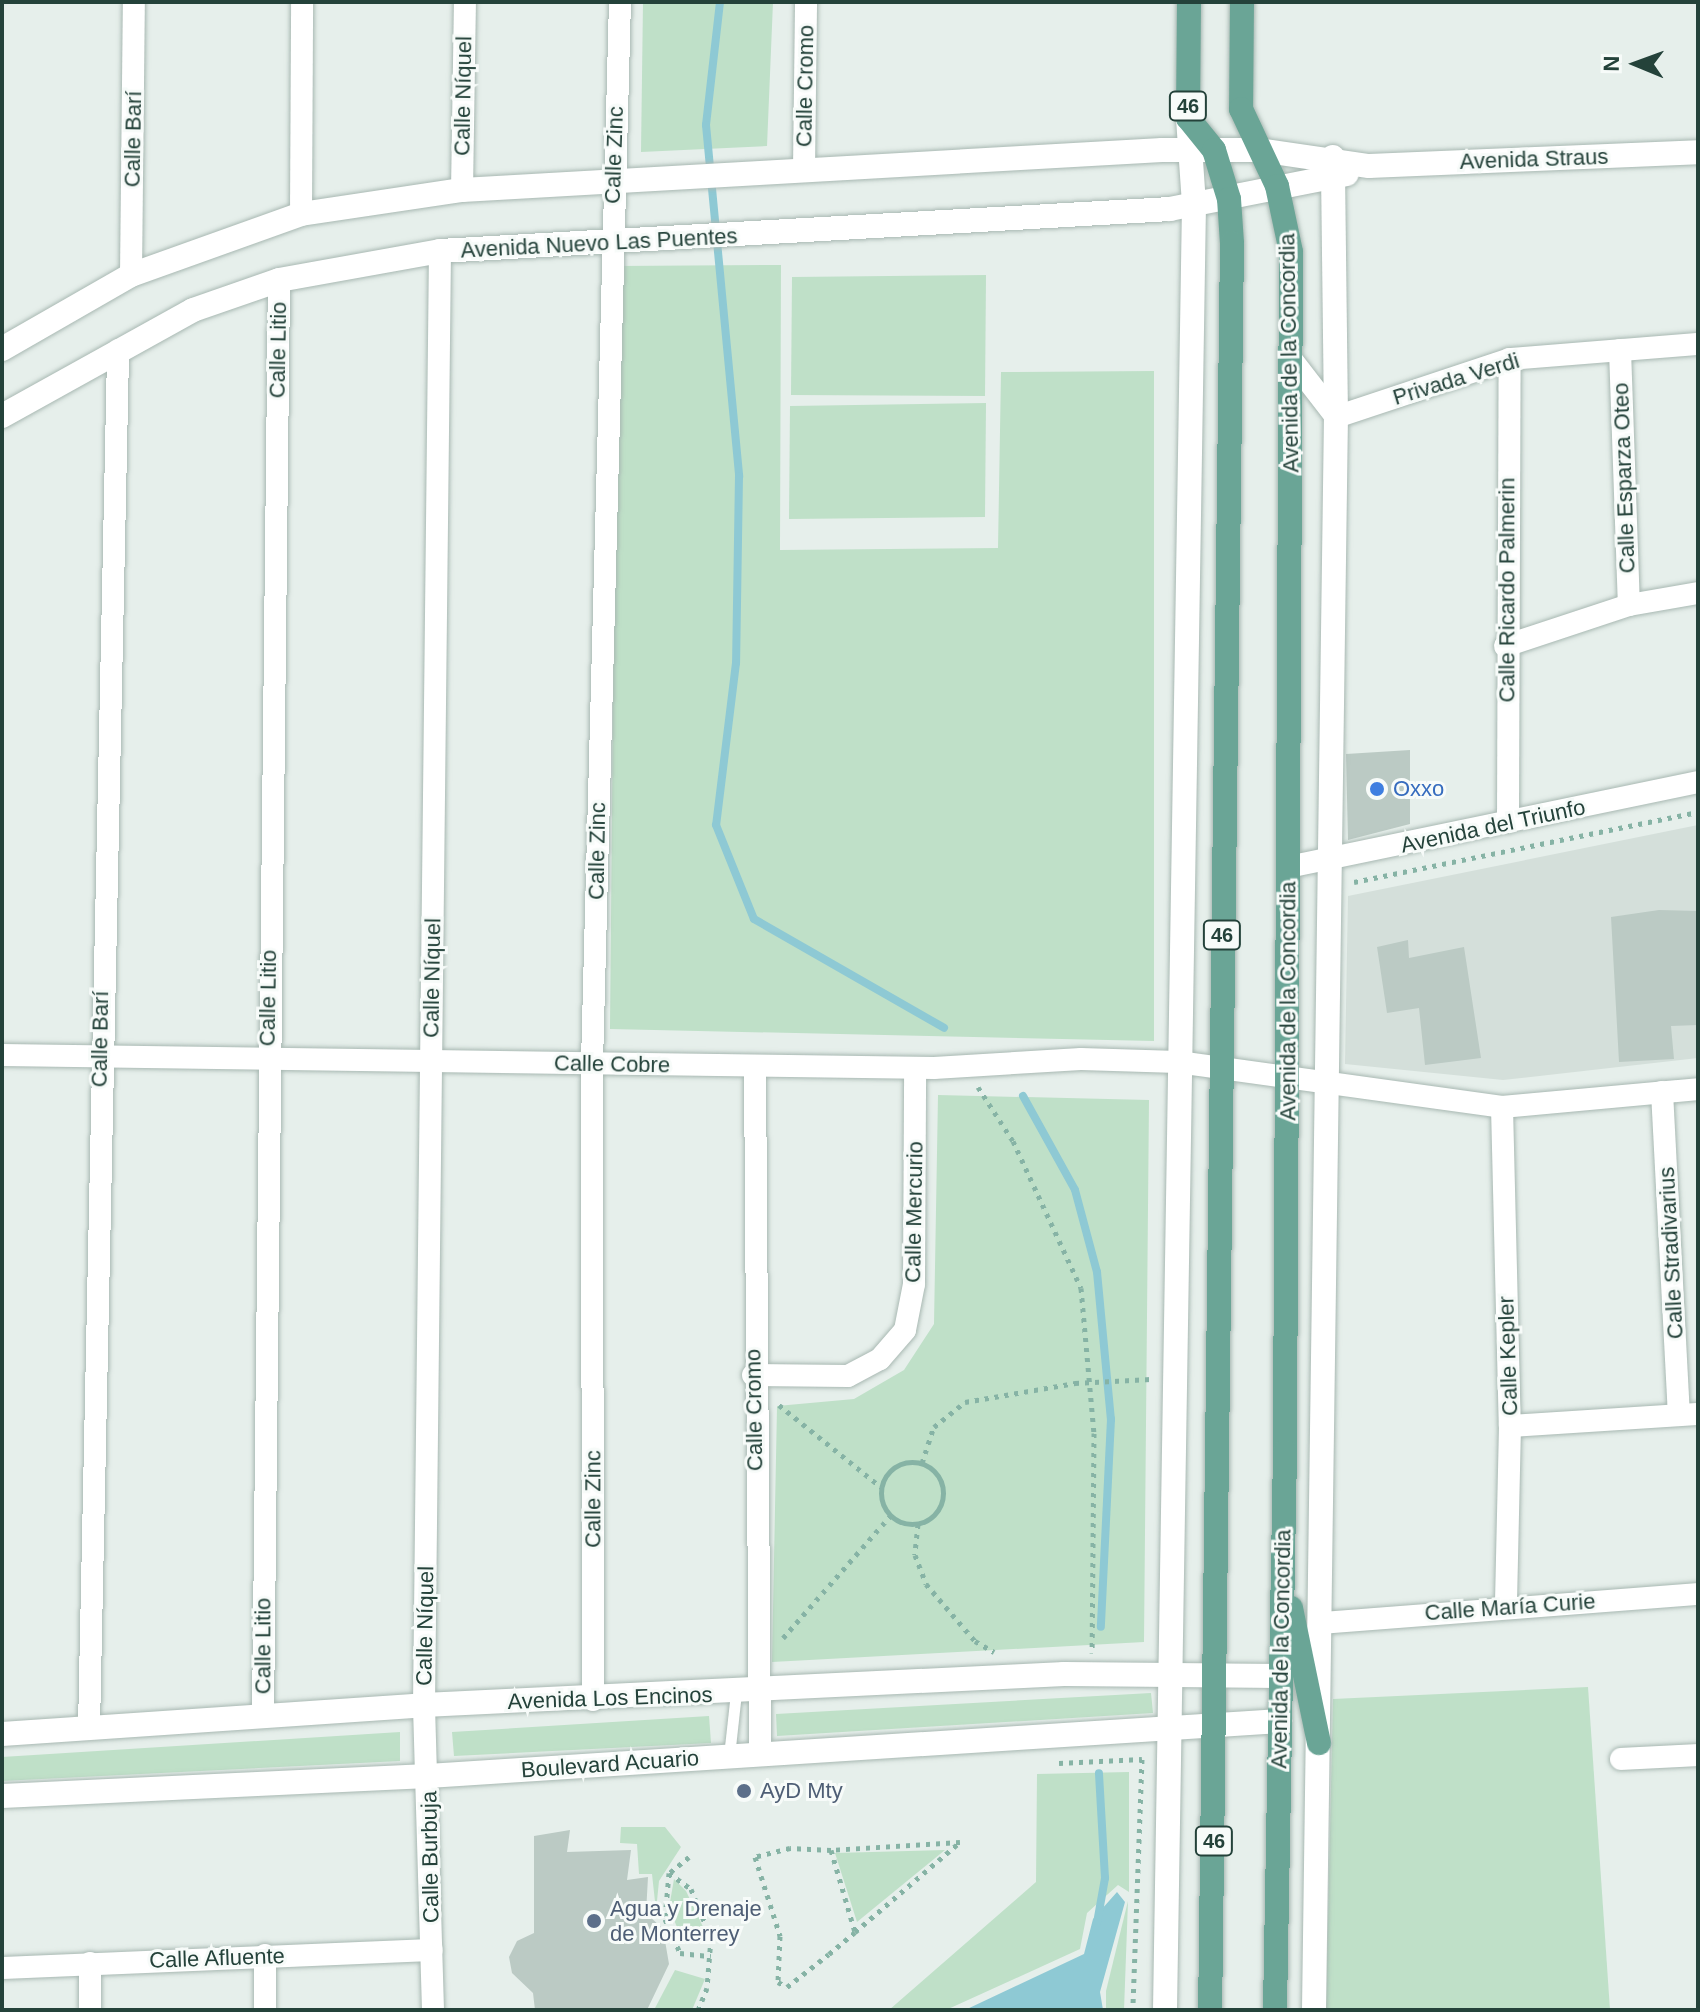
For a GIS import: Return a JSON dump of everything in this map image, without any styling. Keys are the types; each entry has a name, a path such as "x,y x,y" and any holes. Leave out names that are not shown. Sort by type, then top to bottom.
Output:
{"main road":[{"name":"46","path":"1189,2 1188,118 1229,199 1219,1672 1210,2010"},
{"name":"Avenida de la Concordia","path":"1242,2 1241,109 1277,186 1291,252 1287,1075 1275,2010"},
{"path":"1282,1566 1319,1743"}],"street":[{"name":"Calle Barí","path":"131,275 134,2"},
{"path":"301,214 302,2"},
{"name":"Calle Níquel","path":"462,190 465,2"},
{"name":"Calle Zinc","path":"593,1700 592,1063 611,244 620,2"},
{"name":"Calle Cromo","path":"804,169 806,2"},
{"path":"2,349 131,275 301,214 462,190 804,169 1202,150 1194,204 1178,1062 1175,1671 1165,2010"},
{"name":"Avenida Straus","path":"1202,150 1259,150 1334,168"},
{"name":"Avenida Straus","path":"1229,199 1334,168 1698,152"},
{"name":"Avenida de la Concordia","path":"1314,2010 1327,1081 1334,874 1334,168"},
{"name":"Avenida Nuevo Las Puentes","path":"2,416 193,310 279,280 440,251 677,240 1229,199"},
{"name":"Calle Níquel","path":"424,1705 440,251"},
{"name":"Calle Litio","path":"263,1716 267,1059 279,280"},
{"name":"Privada Verdi","path":"1336,417 1510,359 1698,344"},
{"name":"Calle Barí","path":"89,1728 99,1057 118,350"},
{"name":"Calle Esparza Oteo","path":"1620,350 1629,605"},
{"name":"Calle Ricardo Palmerin","path":"1508,822 1505,646 1510,359"},
{"path":"1292,360 1336,417"},
{"path":"1505,646 1629,605 1698,593"},
{"name":"Avenida del Triunfo","path":"1288,867 1334,874 1508,822 1698,782"},
{"name":"Calle Cobre","path":"2,1055 915,1068 1081,1059 1178,1062 1502,1107 1698,1089"},
{"name":"Calle Cromo","path":"755,1066 753,1375 760,1755"},
{"name":"Calle Mercurio","path":"753,1375 848,1376 880,1359 905,1330 914,1284 915,1068"},
{"name":"Calle Stradivarius","path":"1662,1092 1688,1414"},
{"name":"Calle Kepler","path":"1502,1107 1510,1426 1506,1605"},
{"path":"1510,1426 1688,1414"},
{"name":"Calle María Curie","path":"1321,1623 1506,1605 1698,1594"},
{"name":"Avenida Los Encinos","path":"2,1734 424,1705 593,1700 1175,1671 1281,1676"},
{"name":"Calle Burbuja","path":"424,1705 433,2010"},
{"name":"Boulevard Acuario","path":"2,1796 428,1776 1280,1721"},
{"path":"1621,1759 1698,1755"},
{"name":"Calle Afluente","path":"2,1968 432,1950"},
{"path":"265,1955 265,2010"},
{"path":"90,1963 90,2010"}],"lane":[{"path":"729,1756 736,1693"}],"path":[{"path":"1334,874 1698,812"},
{"path":"973,1074 1073,1259 1089,1381 1095,1582 1092,1654 1077,1655"},
{"path":"1153,1363 1153,1394"},
{"path":"922,1463 934,1427 965,1402 1097,1380 1153,1379"},
{"path":"782,1395 768,1396 881,1487 890,1516"},
{"path":"881,1487 891,1469 922,1463 939,1475 943,1496 936,1514 918,1524 890,1516"},
{"path":"780,1644 793,1621 890,1516"},
{"path":"918,1524 915,1555 926,1584 975,1641 1005,1659 989,1659"},
{"path":"1073,1762 1142,1759 1133,2010"},
{"path":"960,1842 787,1987 778,1982 780,1936 755,1857 790,1848 831,1850 960,1842"},
{"path":"831,1850 855,1932"},
{"path":"689,1857 669,1873 665,1919 680,1953 711,1956"},
{"path":"669,1873 691,1889 711,1938 711,1956 698,2010"}],"shaded area":[{"path":"1698,825 1698,1058 1503,1080 1345,1064 1348,896"}],"green space":[{"path":"643,2 773,2 767,146 641,152"},
{"path":"781,265 780,550 998,548 1001,372 1154,371 1154,1041 610,1029 617,266"},
{"path":"986,275 985,396 791,395 792,277"},
{"path":"986,403 985,517 789,519 790,406"},
{"path":"938,1095 1149,1100 1144,1642 772,1662 777,1406 854,1399 904,1370 934,1324"},
{"path":"1588,1687 1610,2010 1326,2010 1333,1699"},
{"path":"1151,1693 1153,1713 777,1736 776,1714"},
{"path":"709,1716 711,1743 454,1756 452,1732"},
{"path":"400,1732 400,1761 2,1781 2,1757"},
{"path":"1129,1772 1129,1892 1118,1885 1087,1913 1080,1949 946,2010 889,2010 1036,1882 1037,1774"},
{"path":"621,1827 665,1827 681,1847 659,1881 656,1911 652,1874 639,1874 637,1844 620,1843"},
{"path":"945,1850 857,1922 835,1853"},
{"path":"674,1879 686,1891 705,1931 682,1939 669,1908"},
{"path":"1128,1901 1124,2010 1106,2010 1106,1991"},
{"path":"675,1970 705,1979 692,2010 654,2010"}],"water":[{"path":"1117,1892 1125,1902 1100,1992 1103,2010 965,2010 1084,1954 1093,1919"}],"building":[{"name":"Oxxo","path":"1410,750 1410,824 1348,840 1346,754"},
{"path":"1659,910 1698,911 1698,1025 1671,1026 1674,1059 1619,1062 1611,917"},
{"path":"1408,940 1409,958 1464,947 1481,1058 1425,1065 1419,1008 1387,1013 1377,947"},
{"name":"Agua y Drenaje de Monterrey","path":"570,1830 567,1852 631,1850 627,1880 648,1877 646,1913 663,1929 669,1964 647,2010 535,2010 533,1993 512,1973 509,1957 517,1941 534,1933 534,1836"}],"waterway":[{"path":"720,2 706,125 739,476 736,663 716,825 754,919 944,1028"},
{"path":"1023,1096 1075,1190 1097,1272 1111,1419 1101,1627"},
{"path":"1097,1923 1105,1878 1099,1773"}],"place":[{"name":"Oxxo","path":"1377,789"},
{"name":"AyD Mty","path":"744,1791"},
{"name":"Agua y Drenaje de Monterrey","path":"594,1921"}]}
